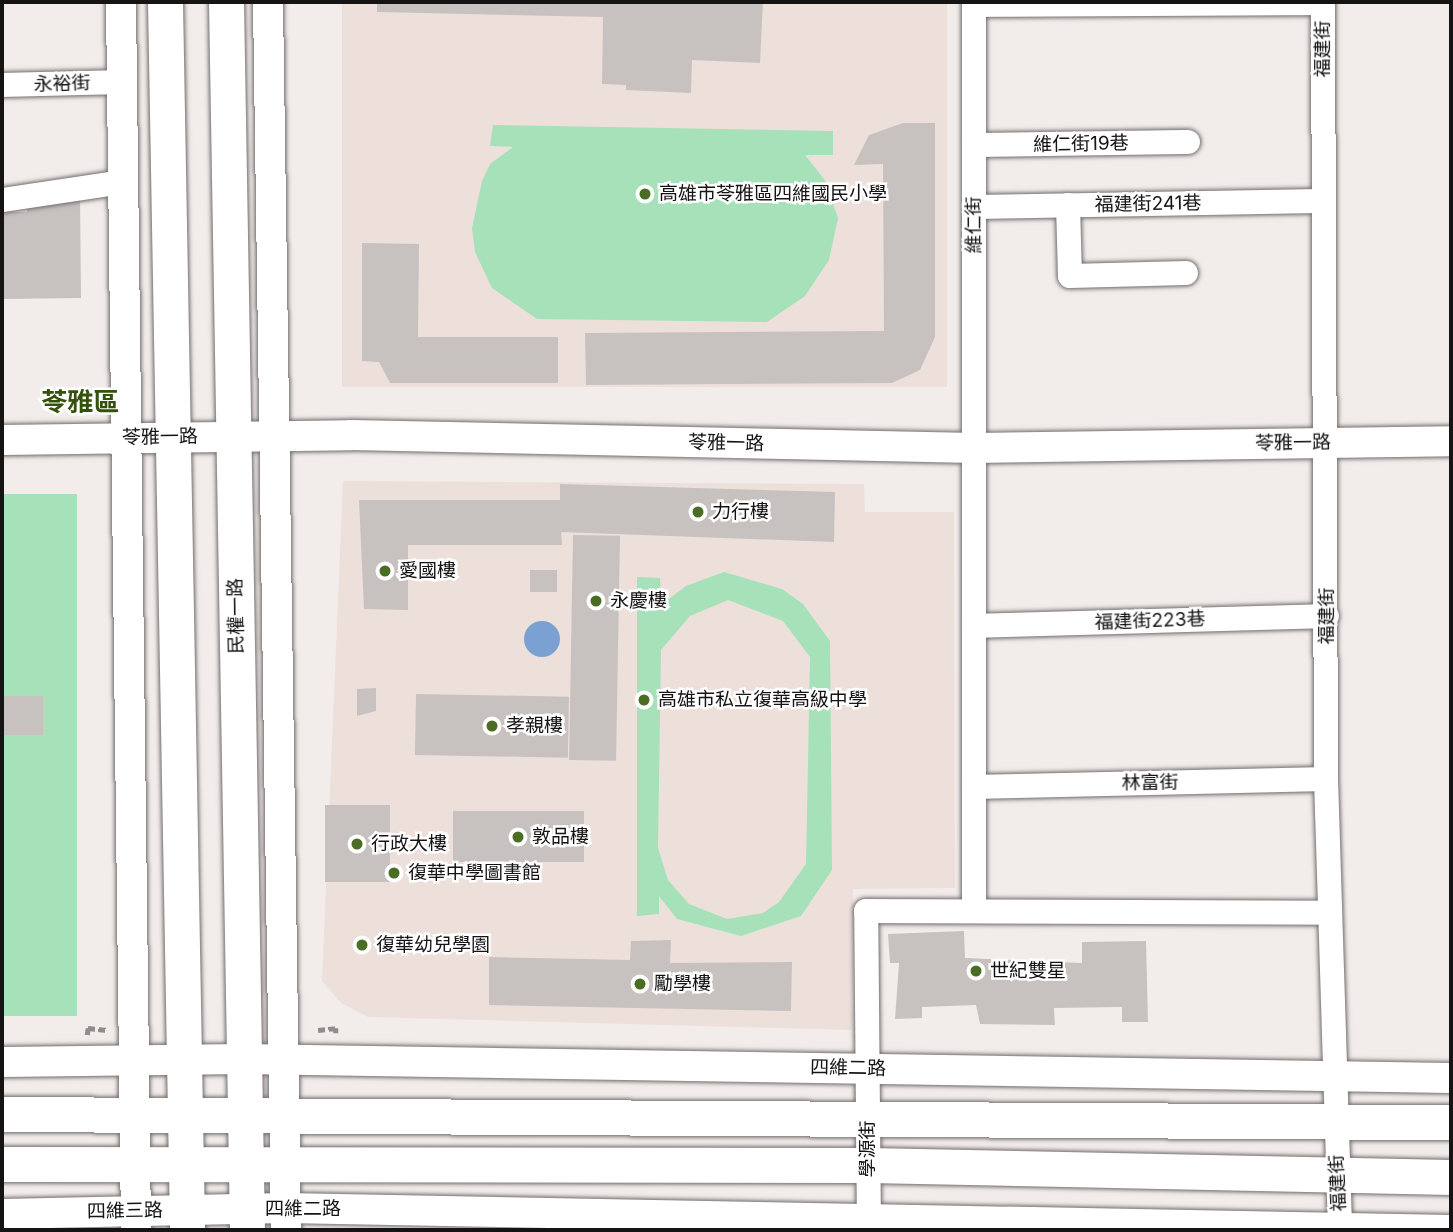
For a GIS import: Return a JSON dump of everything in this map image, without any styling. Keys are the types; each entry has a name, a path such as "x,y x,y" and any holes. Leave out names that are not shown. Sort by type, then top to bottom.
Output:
{"main road":[{"path":"164,2 169,436 186,1220"},
{"name":"民權一路","path":"226,2 247,1219"},
{"path":"2,1114 284,1111 1451,1122"},
{"path":"2,1164 246,1160 868,1165 1338,1178 1451,1177"}],"street":[{"path":"121,2 135,1221"},
{"path":"268,2 286,1219"},
{"path":"974,4 1324,3"},
{"name":"福建街","path":"1324,3 1322,201 1328,442 1326,779 1332,1075 1340,1229"},
{"name":"維仁街","path":"974,4 974,909"},
{"name":"永裕街","path":"2,85 122,82"},
{"name":"維仁街19巷","path":"974,145 1188,142"},
{"path":"2,200 122,183"},
{"name":"福建街241巷","path":"974,207 1322,201"},
{"path":"1069,205 1070,276 1185,273"},
{"name":"苓雅一路","path":"2,440 276,435 975,448 1451,441"},
{"name":"福建街223巷","path":"974,626 1327,616"},
{"name":"林富街","path":"974,787 1326,779"},
{"path":"974,909 1328,914"},
{"name":"學源街","path":"869,1225 866,911 974,909"},
{"path":"2,1062 244,1059"},
{"name":"四維二路","path":"244,1059 1451,1078"},
{"name":"四維三路","path":"2,1214 135,1221 247,1219"},
{"name":"四維二路","path":"247,1219 1451,1230"}],"shaded area":[{"name":"高雄市苓雅區四維國民小學","path":"342,2 947,2 947,387 342,387"},
{"name":"高雄市私立復華高級中學","path":"343,481 864,484 865,512 954,512 955,888 853,889 852,1030 368,1017 341,1003 322,981"}],"green space":[{"path":"493,125 833,131 833,155 805,155 824,179 838,218 829,260 805,296 767,322 537,319 492,288 475,252 472,228 482,181 490,164 513,147 490,146"},
{"path":"2,494 77,494 77,1016 2,1016"},
{"path":"724,572 782,589 803,604 830,641 832,870 801,916 741,936 677,919 659,896 659,914 637,916 637,577 660,578 661,605 686,586","holes":["728,600 783,621 810,657 806,864 779,902 763,913 727,919 689,904 668,880 658,848 661,650 690,616"]}],"water":[{"path":"542,621 555,626 560,639 555,652 542,657 529,652 524,639 529,626"}],"building":[{"path":"377,2 763,2 760,63 692,60 691,93 626,90 626,85 602,84 603,17 377,12"},
{"path":"903,123 935,123 935,337 920,370 892,383 586,385 585,333 884,331 883,164 854,165 869,135"},
{"path":"80,195 81,298 2,299 2,212 27,212 27,196"},
{"path":"362,243 419,244 418,337 558,337 558,383 390,383 379,362 362,361"},
{"path":"560,484 835,492 834,542 561,532 562,545 408,545 408,610 364,609 359,500 560,500"},
{"name":"永慶樓","path":"573,535 620,536 616,761 569,760"},
{"path":"530,570 557,570 557,592 530,592"},
{"path":"376,688 376,711 357,716 357,689"},
{"name":"孝親樓","path":"416,694 569,697 568,758 415,755"},
{"path":"2,696 43,696 43,735 2,735"},
{"name":"行政大樓","path":"325,805 390,805 390,882 325,882"},
{"name":"敦品樓","path":"453,811 584,811 584,862 453,862"},
{"name":"世紀雙星","path":"964,931 965,958 1082,963 1082,942 1146,941 1148,1022 1122,1022 1122,1007 1054,1008 1055,1025 980,1024 976,1005 922,1007 922,1018 895,1019 899,963 890,963 888,934"},
{"name":"勵學樓","path":"671,940 670,963 792,962 791,1011 489,1005 489,957 630,960 631,941"}],"place":[{"name":"高雄市苓雅區四維國民小學","path":"645,194"},
{"name":"力行樓","path":"698,512"},
{"name":"愛國樓","path":"385,571"},
{"name":"永慶樓","path":"596,601"},
{"name":"高雄市私立復華高級中學","path":"644,700"},
{"name":"孝親樓","path":"492,726"},
{"name":"敦品樓","path":"518,837"},
{"name":"行政大樓","path":"357,844"},
{"name":"復華中學圖書館","path":"394,873"},
{"name":"復華幼兒學園","path":"362,945"},
{"name":"世紀雙星","path":"976,971"},
{"name":"勵學樓","path":"640,984"}],"district":[{"name":"苓雅區","path":"80,402"}]}
